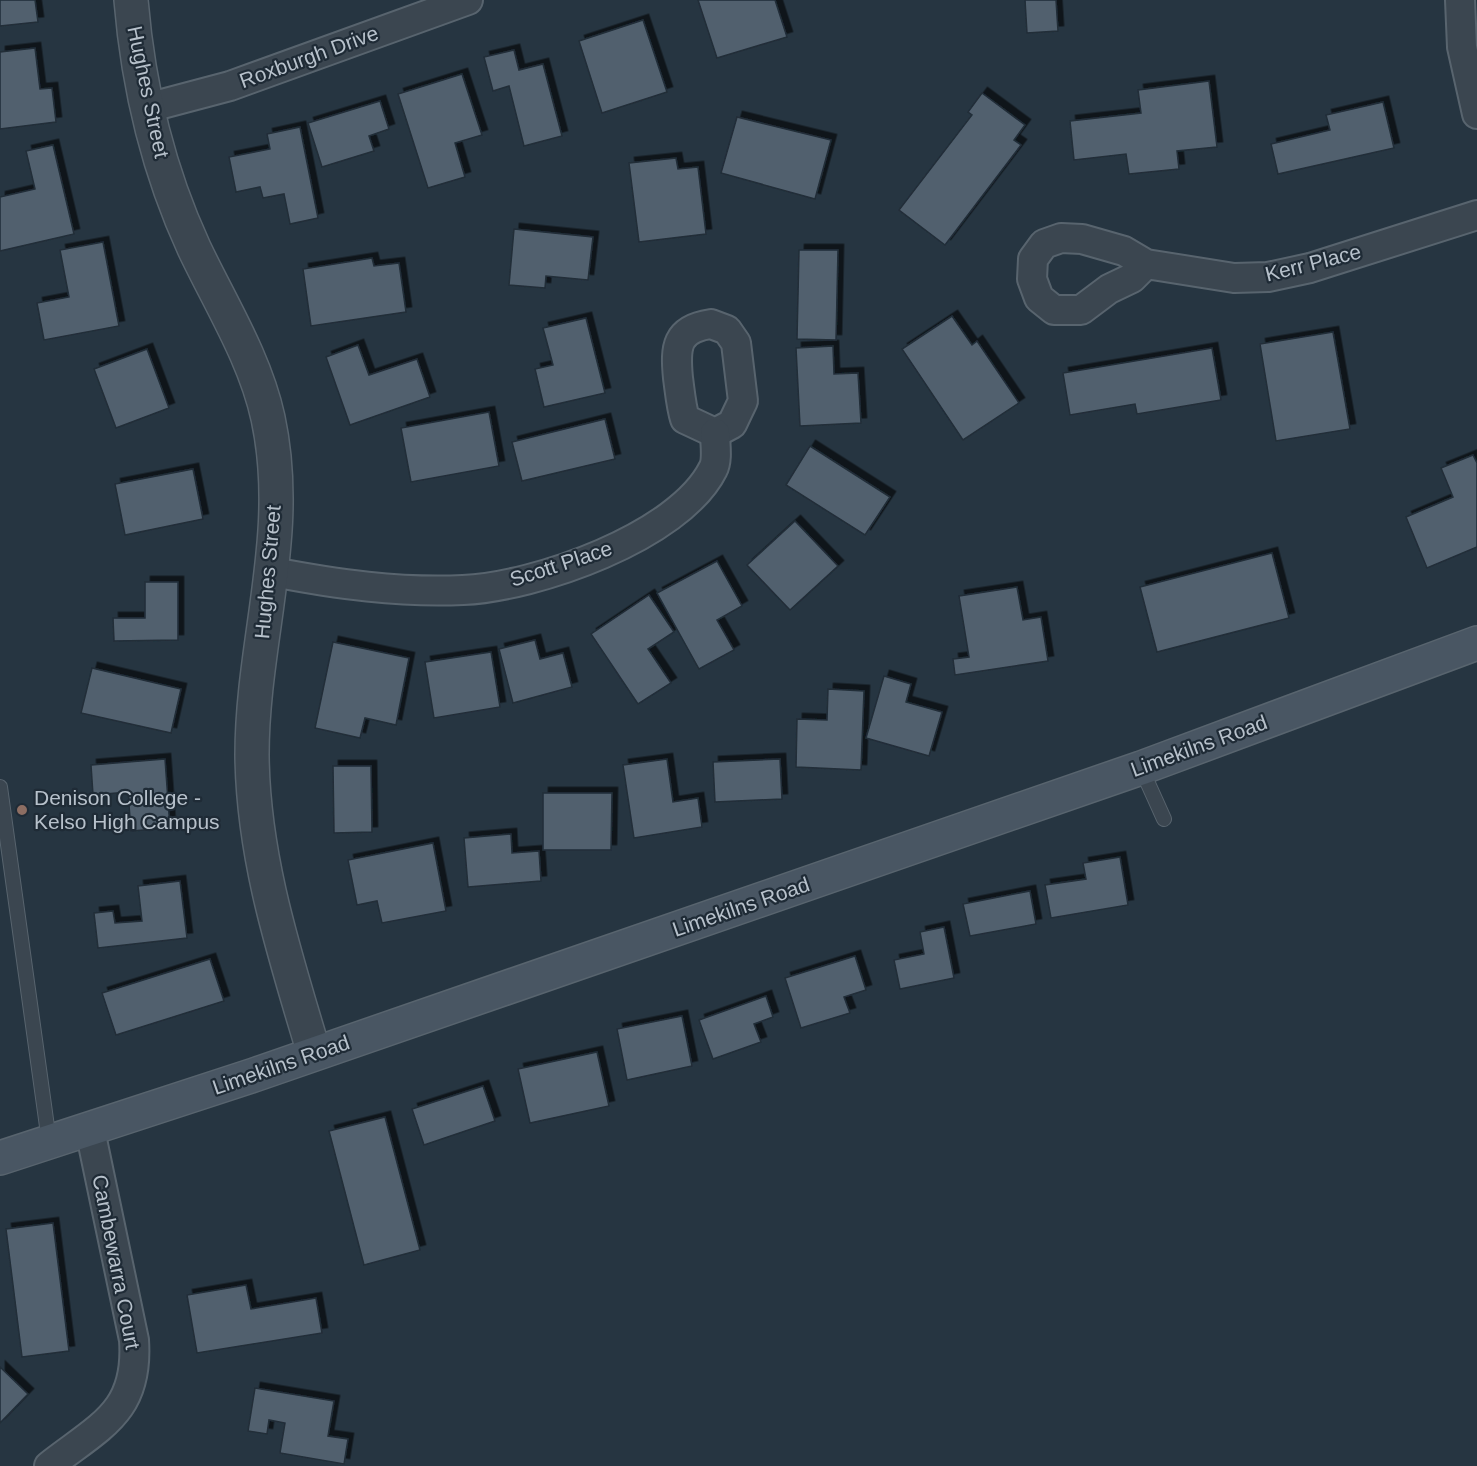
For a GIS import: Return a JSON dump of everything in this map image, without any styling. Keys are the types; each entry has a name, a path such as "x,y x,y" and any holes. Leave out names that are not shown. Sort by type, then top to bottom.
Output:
{"main road":[{"name":"Limekilns Road","path":"0,1158 90,1130 1141,768 1477,643"}],"street":[{"name":"Hughes Street","path":"131,0 138,63 147,108 168,182 193,245 253,373 268,417 275,470 276,521 273,572 255,693 252,754 254,796 258,846 272,910 314,1053"},
{"name":"Roxburgh Drive","path":"147,108 230,86 468,0"},
{"path":"1460,0 1462,47 1477,114"},
{"name":"Kerr Place","path":"1146,264 1233,278 1268,277 1310,268 1477,215"},
{"name":"Scott Place","path":"273,572 337,584 408,590 465,590 528,580 589,559 630,540 681,508 700,489 715,466 716,433"},
{"name":"Cambewarra Court","path":"50,1466 113,1416 125,1401 133,1381 134,1340 90,1130"}],"lane":[{"path":"1141,768 1164,819"},
{"path":"0,787 49,1142"}],"building":[{"path":"0,0 35,0 38,22 0,26"},
{"path":"698,0 775,0 787,37 717,58"},
{"path":"1025,0 1056,0 1058,31 1027,33"},
{"path":"643,20 667,92 602,113 579,41"},
{"path":"35,48 40,89 52,88 56,122 0,129 0,52"},
{"path":"514,50 519,70 543,64 562,136 524,146 509,86 493,91 484,57"},
{"path":"462,74 482,135 455,143 465,177 428,188 398,94"},
{"path":"1209,81 1217,147 1177,151 1179,169 1129,174 1126,154 1074,160 1070,121 1141,113 1138,90"},
{"path":"982,93 1025,125 1014,140 1021,145 945,245 899,210 972,115 968,112"},
{"path":"380,101 389,129 369,136 374,151 322,167 308,123"},
{"path":"1383,102 1394,148 1278,174 1271,144 1330,130 1326,115"},
{"path":"737,117 831,140 815,199 721,173"},
{"path":"300,127 318,218 290,224 284,194 263,198 260,187 236,192 229,157 270,149 267,134"},
{"path":"53,145 74,234 0,251 0,197 35,189 26,151"},
{"path":"676,158 678,169 698,167 706,234 639,242 629,163"},
{"path":"514,229 593,237 588,280 546,276 545,288 509,285"},
{"path":"103,242 119,326 44,340 37,303 69,297 60,250"},
{"path":"799,250 838,250 836,340 797,339"},
{"path":"372,258 374,266 399,263 406,312 311,326 303,269"},
{"path":"952,316 972,345 977,341 1019,403 963,440 902,349"},
{"path":"586,318 605,393 544,407 535,369 553,365 543,328"},
{"path":"1333,332 1350,429 1276,441 1260,344"},
{"path":"358,345 369,375 417,359 430,397 350,425 326,357"},
{"path":"833,346 834,374 858,373 861,423 800,426 796,348"},
{"path":"1212,348 1221,400 1137,414 1135,404 1070,415 1063,373"},
{"path":"147,349 169,408 116,428 94,369"},
{"path":"489,412 499,466 411,482 401,428"},
{"path":"605,419 615,459 522,481 512,442"},
{"path":"810,446 890,497 865,535 786,485"},
{"path":"1473,455 1477,463 1477,547 1427,568 1406,517 1453,497 1441,468"},
{"path":"193,469 203,519 125,535 115,484"},
{"path":"795,521 838,566 790,610 747,565"},
{"path":"1272,553 1289,618 1157,652 1140,587"},
{"path":"717,561 742,606 717,620 734,650 699,669 657,593"},
{"path":"145,582 178,582 178,640 114,641 113,618 145,618"},
{"path":"1017,587 1023,620 1041,617 1048,661 955,675 953,659 969,657 959,596"},
{"path":"649,595 674,632 648,649 671,683 638,704 591,634"},
{"path":"535,640 540,659 563,653 572,687 513,703 499,649"},
{"path":"333,642 409,658 396,725 365,718 360,738 315,728"},
{"path":"491,652 500,707 434,718 425,662"},
{"path":"92,668 181,689 171,733 81,713"},
{"path":"884,676 911,684 906,702 942,712 929,756 866,738"},
{"path":"828,689 864,691 861,770 796,767 797,719 827,720"},
{"path":"165,759 170,828 131,831 128,792 93,795 91,765"},
{"path":"667,759 673,802 698,798 702,827 634,838 623,765"},
{"path":"780,759 782,799 715,802 713,762"},
{"path":"333,766 371,766 372,832 334,833"},
{"path":"543,793 612,793 611,850 543,850"},
{"path":"511,834 512,853 539,851 541,881 468,887 464,838"},
{"path":"433,843 446,911 382,923 377,901 357,905 348,860"},
{"path":"1120,857 1128,905 1051,918 1045,885 1086,879 1083,863"},
{"path":"180,881 187,938 98,948 94,913 113,911 115,923 142,921 138,886"},
{"path":"1030,891 1036,924 970,936 963,904"},
{"path":"944,927 954,978 900,989 894,960 924,954 920,932"},
{"path":"855,956 866,990 844,997 850,1013 801,1028 785,978"},
{"path":"210,959 224,1001 116,1035 102,993"},
{"path":"766,996 773,1017 754,1024 761,1042 713,1059 699,1020"},
{"path":"682,1016 692,1066 627,1080 617,1029"},
{"path":"597,1052 609,1106 530,1123 518,1069"},
{"path":"483,1086 495,1121 424,1145 412,1109"},
{"path":"385,1117 420,1250 364,1265 329,1131"},
{"path":"53,1223 69,1351 22,1357 6,1229"},
{"path":"246,1285 251,1309 316,1298 322,1333 197,1353 187,1295"},
{"path":"0,1367 28,1394 0,1423"},
{"path":"255,1388 334,1401 328,1436 348,1439 344,1464 280,1453 285,1423 269,1420 267,1434 248,1431"}],"place":[{"name":"Denison College - Kelso High Campus","path":"22,810"}]}
